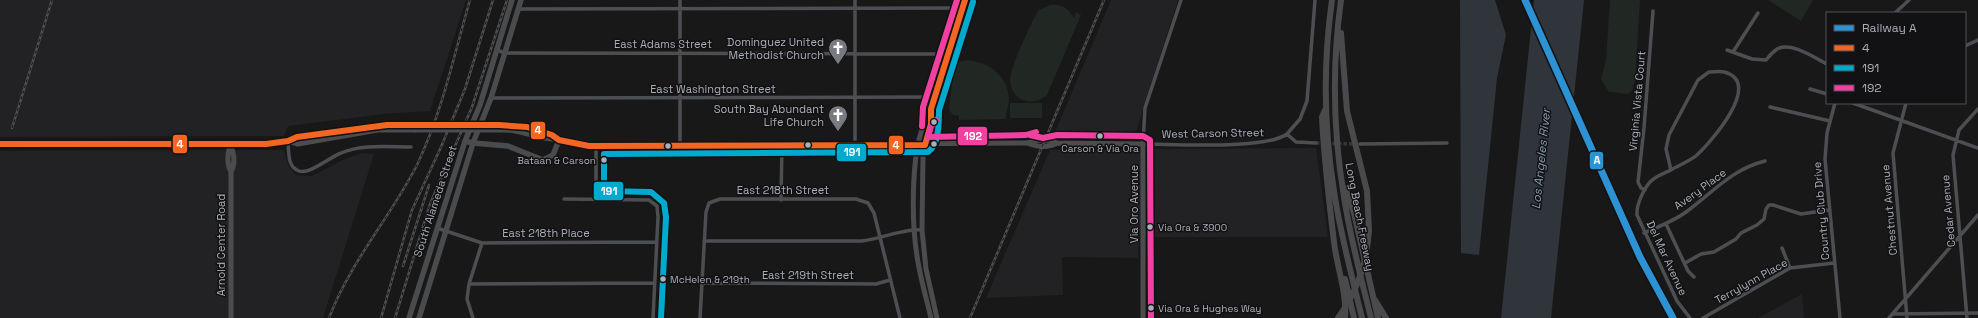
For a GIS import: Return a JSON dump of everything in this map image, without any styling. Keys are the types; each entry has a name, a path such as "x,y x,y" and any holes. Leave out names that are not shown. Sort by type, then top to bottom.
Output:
{"highway":[{"name":"Long Beach Freeway","path":"1332,0 1327,50 1326,105 1328,148 1334,192 1362,318"},
{"name":"Long Beach Freeway","path":"1341,0 1335,96 1340,175 1351,233 1371,318"},
{"path":"1338,318 1360,277 1366,257 1369,230 1367,191 1346,106 1339,13"},
{"path":"1326,105 1322,117 1324,157 1333,233 1343,291 1345,318"},
{"path":"1340,175 1354,213 1378,318"},
{"path":"1333,233 1354,318"},
{"path":"1374,298 1386,318"}],"main road":[{"name":"South Alameda Street","path":"408,318 465,141 480,105 512,0"},
{"name":"South Alameda Street","path":"419,318 473,144 491,98 521,0"},
{"path":"937,318 926,269 922,230 925,145 931,124 930,116 935,97 965,0"},
{"path":"930,116 924,122 917,145 914,174 914,229 917,255 932,318"},
{"name":"West Carson Street","path":"0,144 266,144 288,142 298,144 378,130 415,127 510,128 551,140 558,139 582,145 596,146 1028,144 1051,146 1057,144 1143,144"},
{"path":"465,141 473,144 504,145 543,160 553,155 558,139"},
{"name":"Arnold Center Road","path":"230,144 234,152 234,166 231,172 231,318"},
{"name":"Via Oro Avenue","path":"1143,144 1143,318"}],"street":[{"path":"680,0 680,146"},
{"path":"855,0 855,145"},
{"name":"Via Oro Avenue","path":"1143,144 1145,108 1181,0"},
{"path":"1315,0 1307,101 1300,119 1287,134 1296,142 1316,143"},
{"path":"1896,12 1909,0"},
{"path":"519,9 962,8"},
{"name":"Virginia Vista Court","path":"1645,190 1641,188 1638,182 1644,128 1652,11"},
{"path":"1733,52 1758,13"},
{"path":"1966,46 1978,40"},
{"path":"1727,50 1752,59 1766,60 1778,49 1786,47 1795,49 1826,64"},
{"name":"East Adams Street","path":"497,50 505,53 949,54"},
{"name":"Del Mar Avenue","path":"1670,170 1666,149 1667,142 1698,80 1709,72 1724,72 1736,79 1740,91 1739,98 1718,132 1696,156 1651,181 1645,190 1637,212 1644,233 1677,301 1690,318"},
{"path":"1810,89 1826,94"},
{"name":"East Washington Street","path":"491,98 935,97"},
{"name":"Country Club Drive","path":"1835,104 1830,121 1825,159 1840,318"},
{"path":"1856,104 1978,148"},
{"name":"Chestnut Avenue","path":"1906,104 1900,121 1893,153 1907,316"},
{"path":"1770,107 1830,121"},
{"name":"Cedar Avenue","path":"1967,318 1952,164 1959,130 1978,109"},
{"name":"West Carson Street","path":"1143,144 1252,144 1276,140 1287,134"},
{"path":"288,142 291,164 295,169 303,172 309,171 339,154 354,149 411,147"},
{"path":"1360,144 1447,143"},
{"path":"781,200 782,145"},
{"path":"596,146 596,200"},
{"name":"Avery Place","path":"1644,233 1666,224 1684,214 1711,191 1748,165 1765,161"},
{"path":"564,199 649,200 657,206 658,217 653,318"},
{"name":"East 218th Street","path":"704,242 706,212 710,203 720,199 856,199 865,201 872,209 881,238"},
{"path":"1685,264 1701,254 1714,252 1736,239 1740,233 1757,225 1764,219 1769,205 1801,214 1829,210"},
{"path":"1889,318 1978,216"},
{"path":"1666,224 1685,264 1694,277"},
{"name":"East 218th Place","path":"437,228 482,243 657,242"},
{"path":"700,318 704,242 862,242 914,229 922,230"},
{"path":"881,238 900,318"},
{"path":"473,318 467,299 469,284 482,243"},
{"path":"1782,248 1790,268"},
{"name":"Terrylynn Place","path":"1703,318 1790,268 1834,263"},
{"name":"East 219th Street","path":"702,283 876,284 890,280"},
{"path":"469,284 655,283"},
{"path":"1892,314 1907,316 1966,313 1978,314"}],"shaded area":[{"path":"0,0 466,0 430,111 384,114 288,126 284,136 0,137"},
{"path":"1111,0 1178,0 1136,132 1134,136 1053,137"},
{"path":"1610,0 1640,0 1635,81 1632,90 1628,94 1609,92 1601,80 1606,60"},
{"path":"1768,0 1813,0 1801,21"},
{"path":"1050,5 1064,7 1074,18 1076,12 1081,15 1047,95 1035,101 1025,101 1017,96 1011,87 1010,82 1013,68 1035,16 1039,10"},
{"path":"967,60 975,61 990,67 1002,77 1006,84 1009,100 1006,119 959,120 959,116 953,115 949,110 952,80 958,62"},
{"path":"1010,103 1042,103 1042,118 1010,118"},
{"path":"1316,148 1328,237 1139,237 1138,258 1062,257 1063,295 986,298 1050,150"},
{"path":"284,150 288,165 296,175 312,176 343,160 362,153 374,154 323,318 0,318 0,151"},
{"path":"1802,294 1804,318 1758,318"}],"water":[{"path":"1460,0 1495,0 1506,35 1497,78 1479,255 1461,253"},
{"name":"Los Angeles River","path":"1534,0 1584,0 1551,318 1501,318"}],"tunnel":[{"path":"1316,143 1357,144"}],"railway":[{"path":"12,128 52,0"},
{"path":"329,318 348,278 395,203 417,165 426,145 441,104 470,0"},
{"path":"381,318 412,210 441,147 465,89 493,0"},
{"path":"395,318 430,204 472,107 507,0"},
{"path":"970,318 1104,0"},
{"path":"403,266 429,185"}],"rail line":[{"name":"A","path":"1525,0 1640,257 1673,318"}],"transit line":[{"name":"192","path":"922,126 923,107 957,0"},
{"name":"4","path":"0,144 266,144 288,141 297,137 387,125 499,125 527,127 552,135 559,140 589,146 925,145 931,124 931,109 965,0"},
{"name":"191","path":"661,318 666,217 664,203 651,192 604,191 604,154 928,152 932,149 936,139 939,110 973,2"},
{"name":"192","path":"936,120 931,126 928,137 1026,135 1036,132"},
{"name":"192","path":"1030,135 1043,138 1057,135 1143,136 1150,140 1151,318"}],"place":[{"name":"Dominguez United Methodist Church","path":"838,65"},
{"name":"South Bay Abundant Life Church","path":"838,132"},
{"name":"Carson & Via Ora","path":"1100,136"},
{"name":"Bataan & Carson","path":"604,160"},
{"name":"Via Ora & 3900","path":"1150,227"},
{"name":"McHelen & 219th","path":"663,279"},
{"name":"Via Ora & Hughes Way","path":"1151,308"}]}
